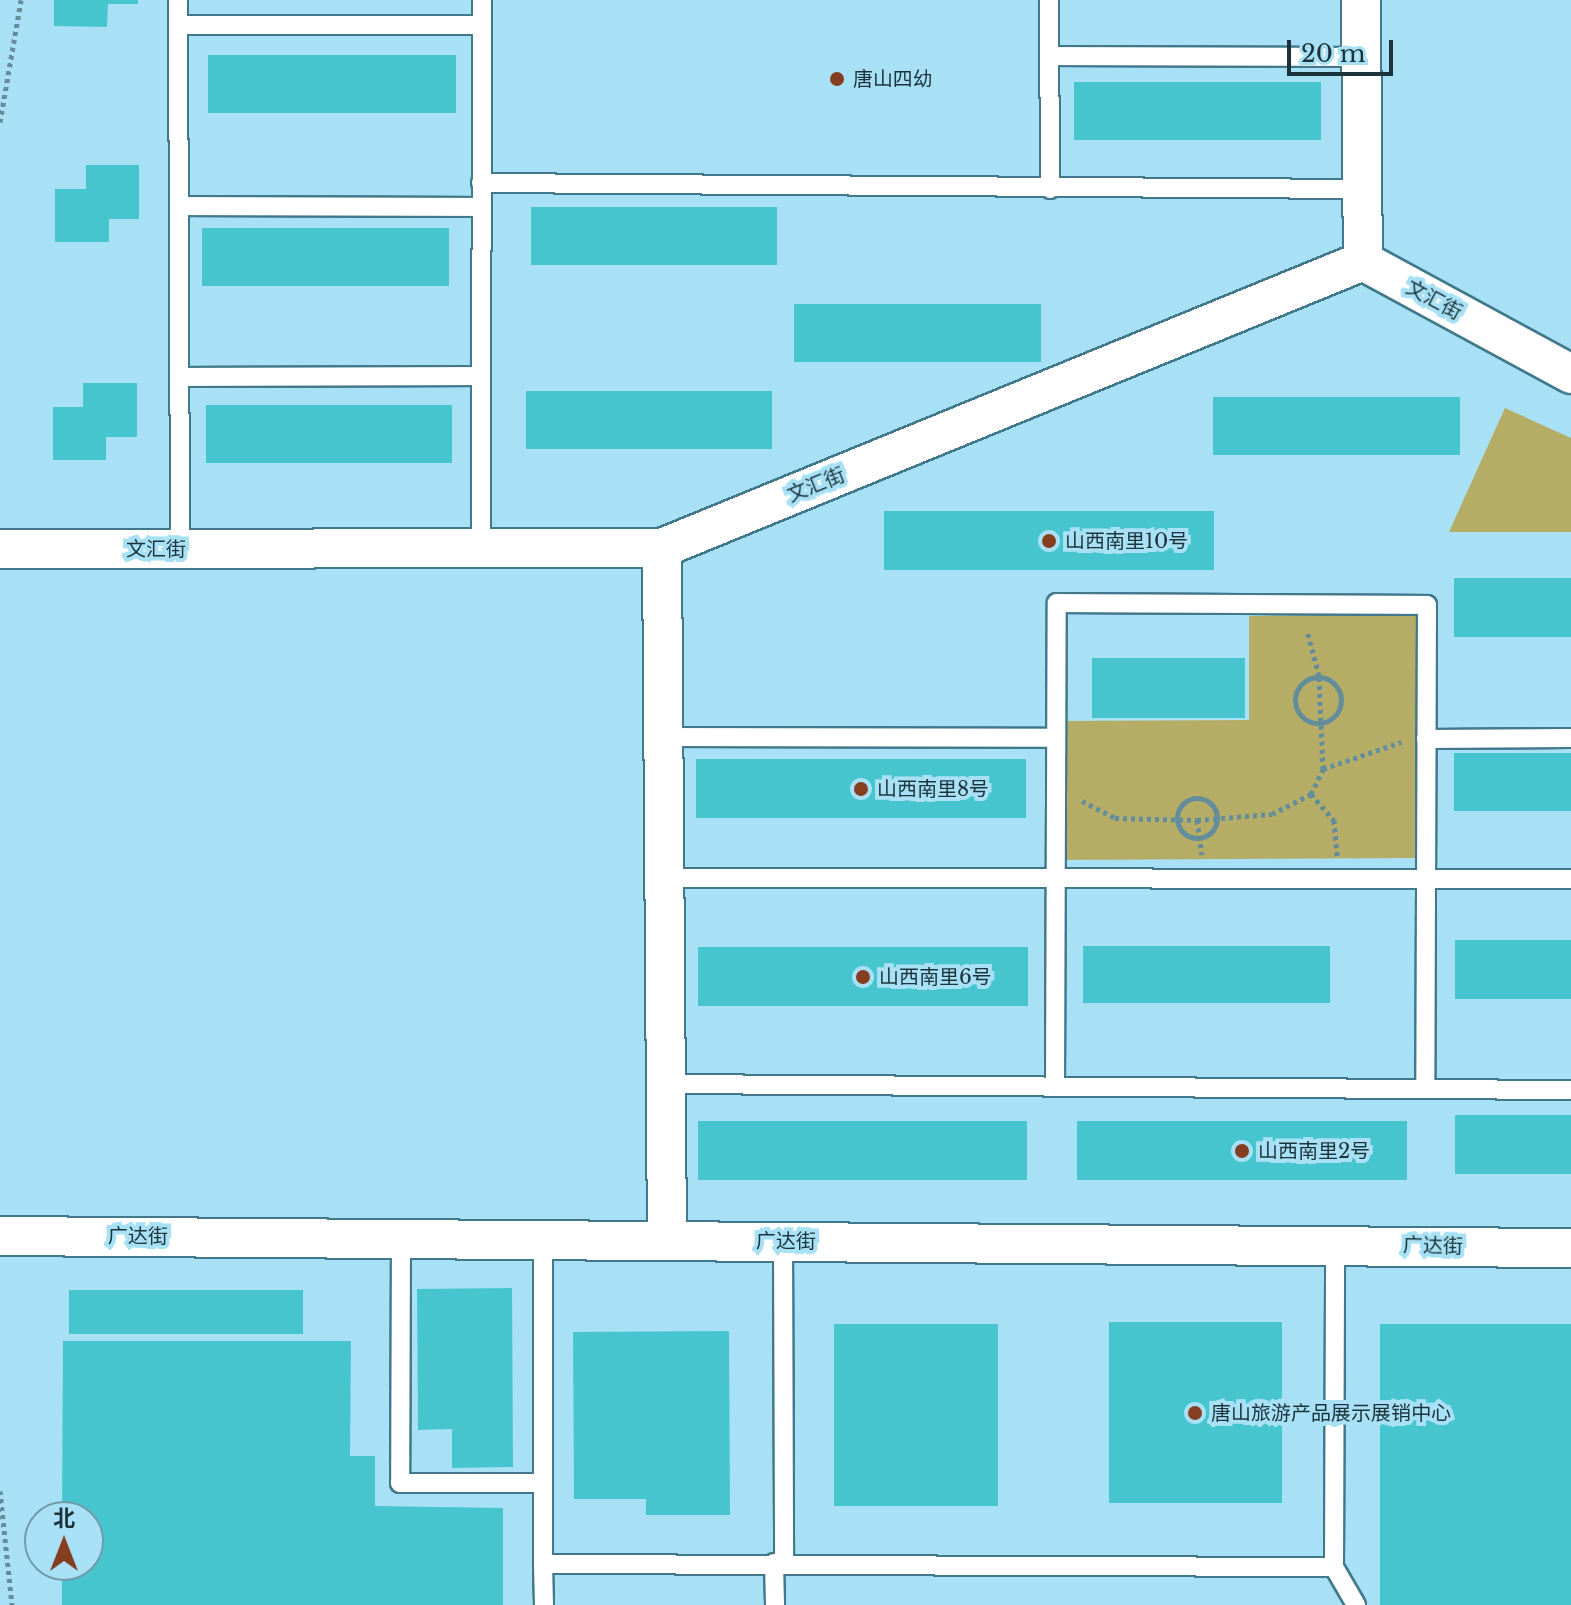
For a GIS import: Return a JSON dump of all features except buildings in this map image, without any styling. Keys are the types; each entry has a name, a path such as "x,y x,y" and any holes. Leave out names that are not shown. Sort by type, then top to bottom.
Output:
{"street":[{"path":"1361,0 1363,261"},
{"name":"文汇街","path":"0,549 662,548 1363,261 1571,374"},
{"path":"662,548 667,1240"},
{"name":"广达街","path":"0,1236 1571,1248"}],"lane":[{"path":"178,0 180,549"},
{"path":"481,548 482,0"},
{"path":"1049,0 1050,189"},
{"path":"178,25 482,25"},
{"path":"1050,56 1362,57"},
{"path":"481,183 1361,189"},
{"path":"179,206 481,207"},
{"path":"179,377 481,376"},
{"path":"1055,1087 1057,603 1300,604 1427,605 1422,738 1426,879 1425,1089"},
{"path":"663,737 1056,738"},
{"path":"1422,738 1571,738"},
{"path":"665,878 1571,879"},
{"path":"667,1084 1571,1090"},
{"path":"401,1238 400,1483 543,1483"},
{"path":"543,1239 544,1605"},
{"path":"775,1605 779,1563 783,1241"},
{"path":"1335,1245 1334,1567 1356,1605"},
{"path":"543,1564 1334,1567"}],"path":[{"path":"0,122 21,0"},
{"path":"1056,776 1083,802 1115,818 1272,814 1311,794 1323,769 1319,676 1300,604"},
{"path":"1319,676 1341,695 1335,716 1321,723 1300,715 1294,700 1304,680 1319,676"},
{"path":"1323,769 1422,738"},
{"path":"1311,794 1334,820 1337,879"},
{"path":"1193,798 1211,804 1217,815 1215,829 1199,839 1184,835 1176,816 1193,798"},
{"path":"0,1491 12,1605"}],"shaded area":[{"path":"1505,408 1571,438 1571,532 1449,532"},
{"path":"1416,615 1417,858 1064,860 1063,721 1249,720 1249,616"}],"place":[{"name":"唐山四幼","path":"837,79"},
{"name":"山西南里10号","path":"1049,541"},
{"name":"山西南里8号","path":"861,789"},
{"name":"山西南里6号","path":"863,977"},
{"name":"山西南里2号","path":"1242,1151"},
{"name":"唐山旅游产品展示展销中心","path":"1195,1413"}]}
